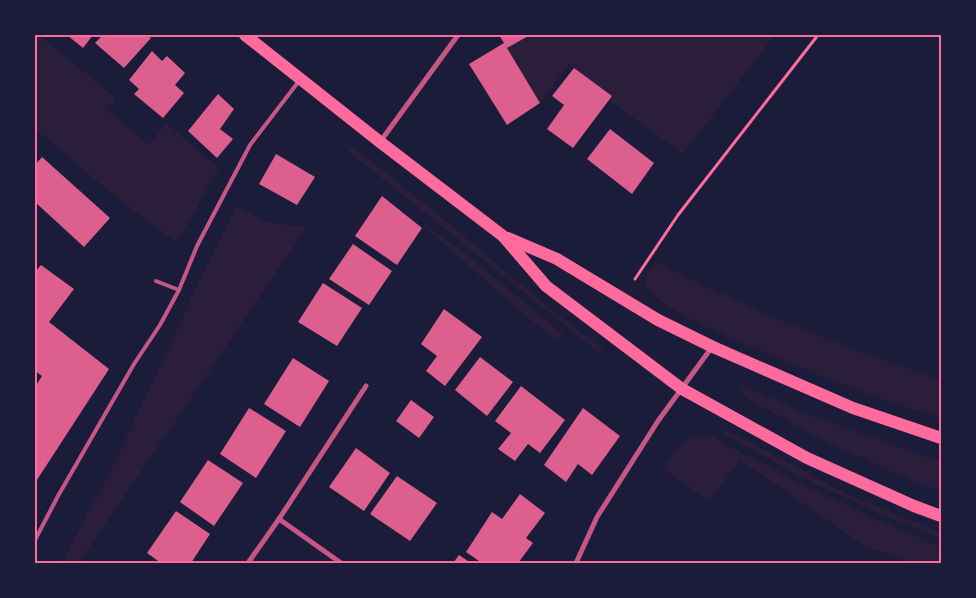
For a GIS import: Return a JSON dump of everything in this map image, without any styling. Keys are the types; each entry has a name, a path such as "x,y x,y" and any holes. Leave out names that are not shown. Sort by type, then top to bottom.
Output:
{"main road":[{"path":"245,35 503,236 546,286 682,389 807,458 914,506 941,516"},
{"path":"503,236 557,259 658,320 713,346 853,408 941,438"}],"street":[{"path":"380,142 458,35"},
{"path":"576,563 597,517 658,421 713,346"},
{"path":"248,563 366,386"},
{"path":"279,519 341,563"}],"lane":[{"path":"35,540 58,496 134,364 160,326 179,290 197,246 250,145 300,79"},
{"path":"156,281 179,290"}],"path":[{"path":"622,299 678,214 818,35"}],"shaded area":[{"path":"35,35 39,35 116,98 107,110 149,145 166,123 219,168 177,243 112,194 39,132 35,136"},
{"path":"531,35 775,35 683,154 609,100 612,96 569,64 540,103 507,48"},
{"path":"352,148 416,196 538,298 601,347 602,352 597,351 348,151"},
{"path":"237,206 266,222 307,227 79,563 62,563 115,462 209,261"},
{"path":"423,225 458,248 563,334 557,341 514,306"},
{"path":"655,262 762,313 857,351 941,380 941,418 862,392 810,372 678,313 658,299 646,284 650,269"},
{"path":"746,387 801,412 941,462 941,492 866,460 768,410 744,397 742,388"},
{"path":"724,429 848,494 941,533 941,538 885,516 804,478 725,434"},
{"path":"702,435 713,437 793,480 875,519 941,547 941,563 916,563 866,547 740,460 709,501 663,469 683,442"}],"building":[{"path":"67,35 93,35 83,48"},
{"path":"103,35 148,35 151,38 124,68 95,43"},
{"path":"499,35 530,35 507,48 540,103 507,125 469,64 504,43"},
{"path":"152,51 162,61 167,56 185,73 175,85 184,93 163,118 134,94 139,89 129,80"},
{"path":"574,68 612,96 573,148 547,129 564,105 552,96"},
{"path":"218,94 234,109 220,129 233,139 217,158 188,131"},
{"path":"610,129 654,163 632,194 587,159"},
{"path":"276,154 315,177 297,205 259,184"},
{"path":"42,157 110,218 84,247 35,202 35,165"},
{"path":"382,196 422,228 397,265 355,236"},
{"path":"353,244 392,271 369,305 329,279"},
{"path":"41,265 74,289 49,322 109,369 35,483 35,387 42,376 35,371 35,272"},
{"path":"323,283 362,308 337,346 298,322"},
{"path":"444,309 482,337 445,386 426,371 437,356 421,344"},
{"path":"480,357 513,382 487,416 455,390"},
{"path":"293,358 329,381 300,427 264,404"},
{"path":"521,386 565,420 540,453 528,444 515,461 498,449 511,433 495,421"},
{"path":"411,400 434,417 419,438 396,421"},
{"path":"249,408 286,431 256,478 220,454"},
{"path":"583,408 620,436 592,475 578,464 566,482 544,465"},
{"path":"356,448 390,473 364,511 329,487"},
{"path":"208,460 243,483 214,526 180,502"},
{"path":"397,476 437,503 410,541 370,514"},
{"path":"520,494 545,513 526,538 533,543 518,563 482,563 466,552 492,512 502,519"},
{"path":"176,511 210,534 191,563 161,563 147,553"},
{"path":"459,555 471,563 453,563"}]}
